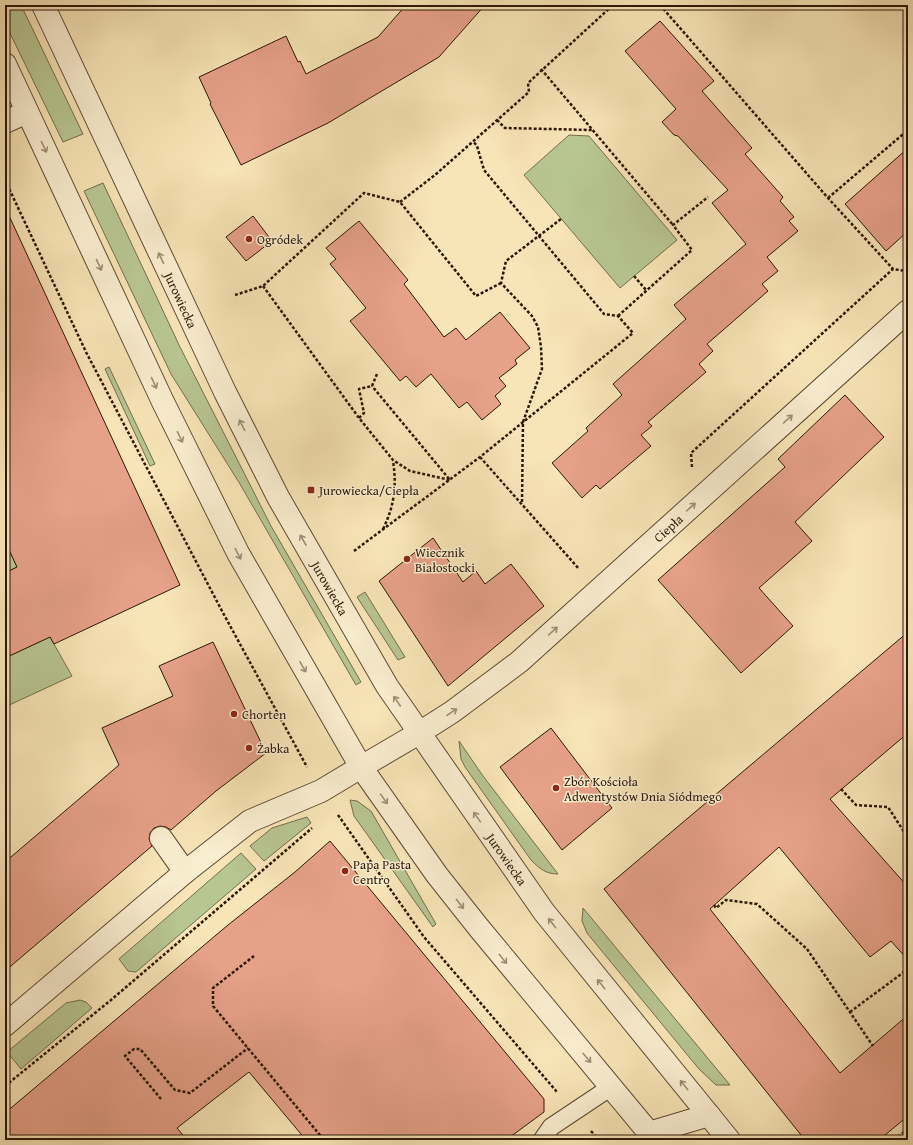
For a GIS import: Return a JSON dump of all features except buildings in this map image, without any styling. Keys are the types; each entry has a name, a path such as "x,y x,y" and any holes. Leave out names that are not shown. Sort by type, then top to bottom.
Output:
{"street":[{"name":"Jurowiecka","path":"43,5 225,392 278,497 387,686 544,912 729,1140"},
{"path":"5,64 26,112 163,402 238,553 361,767 441,881 522,983 611,1087 648,1138 709,1115"},
{"path":"5,122 26,112"},
{"name":"Ciepła","path":"5,1025 185,872 250,821 321,791 452,712 519,662 908,311"},
{"path":"161,838 185,872"}],"lane":[{"path":"542,1140 551,1127 611,1087"}],"path":[{"path":"400,202 435,175 529,92 528,83 541,69 613,5"},
{"path":"660,5 828,198 893,269 906,271 908,269"},
{"path":"541,69 673,225 692,250 618,316"},
{"path":"497,120 505,128 592,130"},
{"path":"828,198 908,130"},
{"path":"354,551 480,457 633,333 618,316 604,314 538,235 484,170 477,146 473,141"},
{"path":"5,180 89,359 293,742"},
{"path":"235,295 263,286 364,193 400,202 476,296 502,283"},
{"path":"673,225 708,197"},
{"path":"502,283 506,261 561,218"},
{"path":"693,472 691,453 893,269"},
{"path":"634,276 646,290"},
{"path":"502,283 532,316 538,327 541,347 542,369 523,422 522,502"},
{"path":"263,286 359,418 393,460 410,471 450,480"},
{"path":"372,386 377,374"},
{"path":"359,418 364,413 359,389 372,386"},
{"path":"372,386 450,480"},
{"path":"480,457 522,502 581,571"},
{"path":"383,530 391,514 394,500 395,474 393,460"},
{"path":"841,789 856,805 888,807 908,838"},
{"path":"321,791 424,937 599,1140"},
{"path":"5,1086 111,1000 316,824"},
{"path":"714,905 716,908 726,900 757,904 807,949 873,1046"},
{"path":"254,956 213,988 213,1006 324,1140"},
{"path":"850,1012 908,969"},
{"path":"161,1099 125,1056 134,1049 140,1049 175,1090 190,1093 248,1048"},
{"path":"894,1140 908,1129"}],"green space":[{"path":"5,5 21,5 83,134 63,142 5,23"},
{"path":"569,135 589,136 677,240 620,288 524,175"},
{"path":"103,183 180,347 271,526 361,682 356,685 240,484 171,374 84,191"},
{"path":"109,367 155,464 150,466 105,369"},
{"path":"5,541 17,567 5,573"},
{"path":"365,592 405,657 398,660 357,597"},
{"path":"50,637 72,676 5,707 5,658"},
{"path":"459,741 483,776 558,874 543,870 531,860 465,767 461,759"},
{"path":"350,800 357,801 371,811 436,924 433,927 354,816"},
{"path":"307,817 311,823 264,861 250,846 272,828"},
{"path":"241,853 256,869 136,972 128,971 119,959"},
{"path":"583,908 730,1085 716,1085 699,1069 587,933 582,921"},
{"path":"80,1000 86,1002 92,1008 21,1069 7,1052 66,1003"}],"place":[{"name":"Ogródek","path":"249,239"},
{"name":"Jurowiecka/Ciepła","path":"311,490"},
{"name":"Wiecznik Białostocki","path":"407,559"},
{"name":"Chorten","path":"234,714"},
{"name":"Żabka","path":"249,748"},
{"name":"Zbór Kościoła Adwentystów Dnia Siódmego","path":"556,788"},
{"name":"Papa Pasta Centro","path":"345,871"}]}
